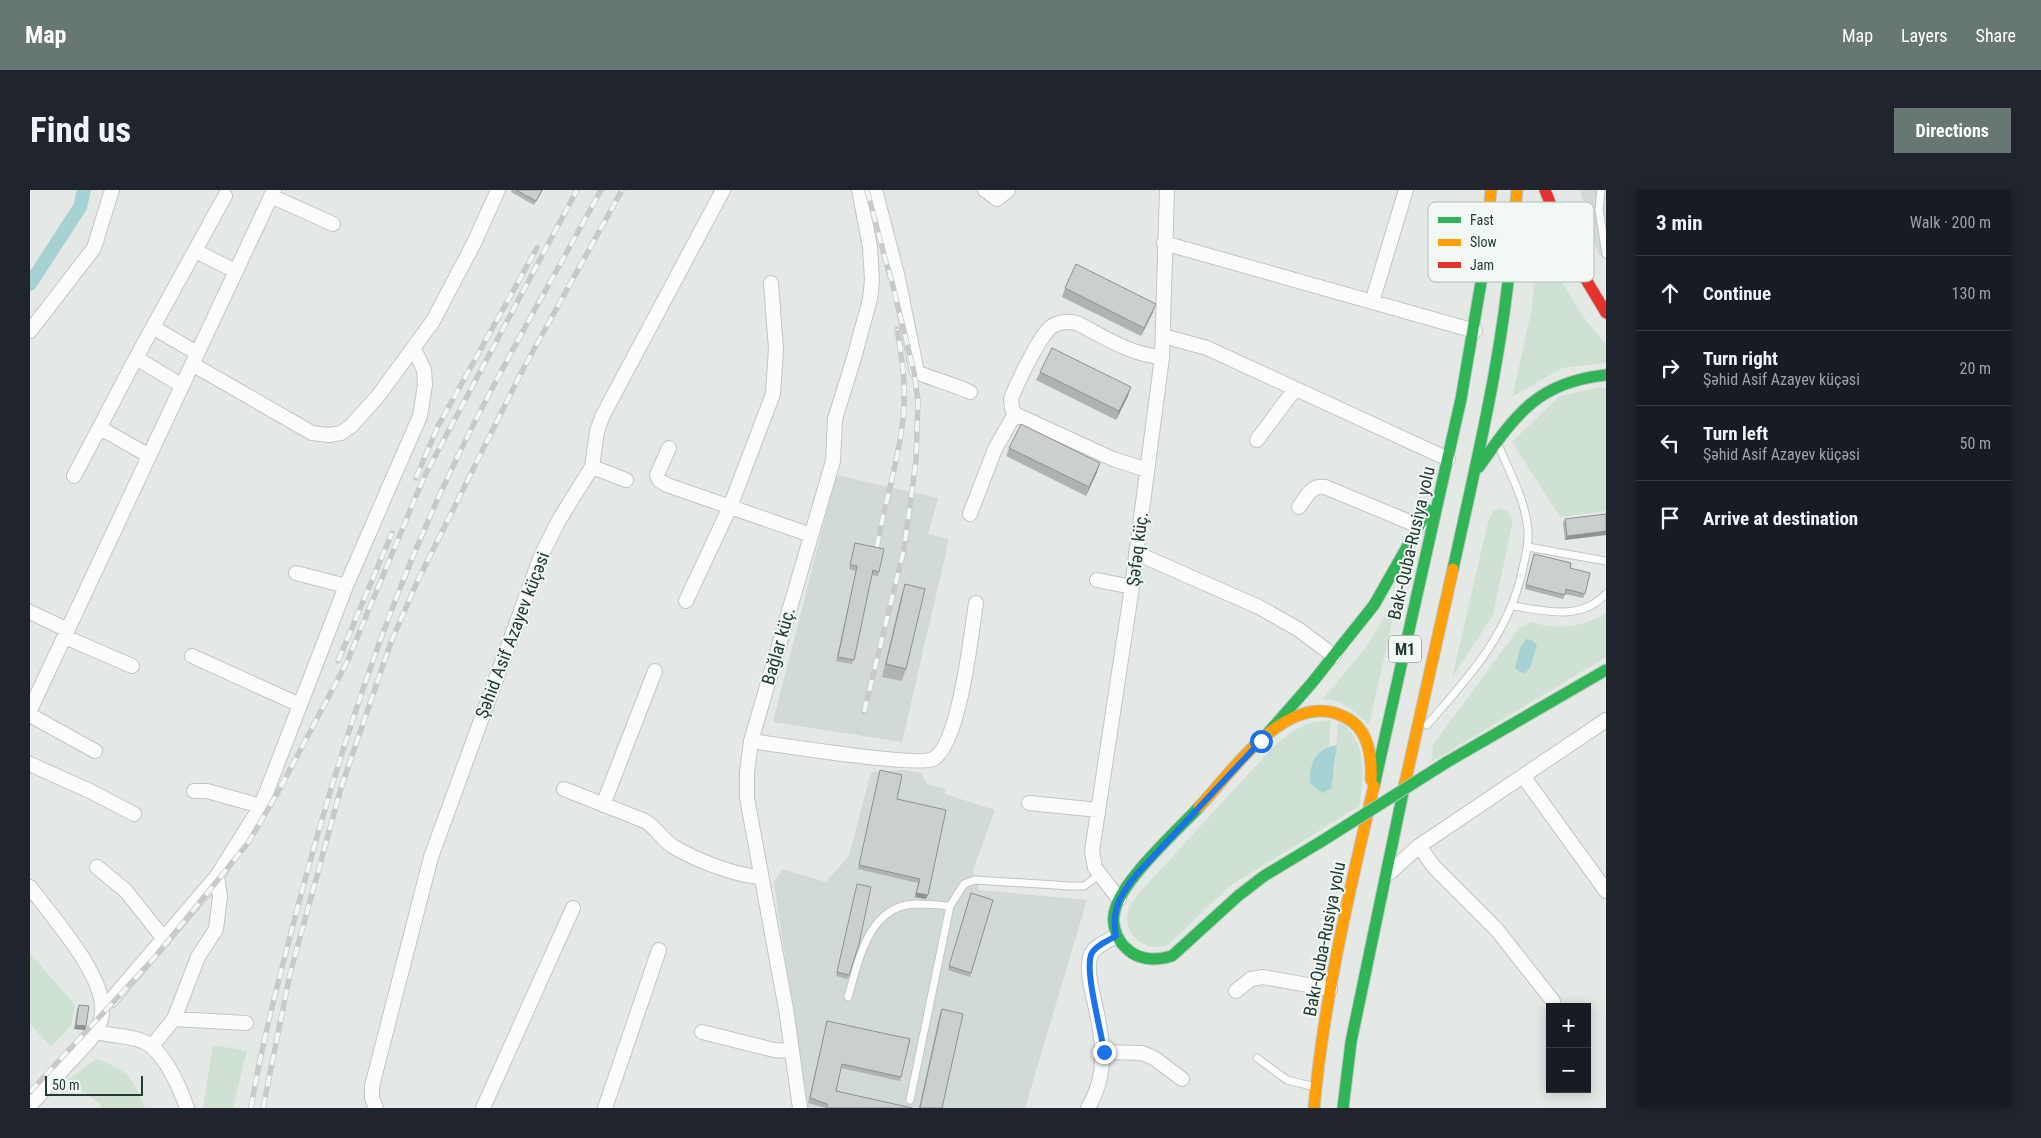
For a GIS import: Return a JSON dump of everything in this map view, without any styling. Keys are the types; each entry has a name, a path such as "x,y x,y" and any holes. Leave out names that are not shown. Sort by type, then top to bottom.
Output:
{"main road":[{"path":"1545,190 1550,202"},
{"name":"Bakı-Quba-Rusiya yolu","path":"1314,1108 1330,989 1371,799 1444,481 1475,331 1482,282"},
{"name":"M1","path":"1343,1108 1351,1042 1382,880 1416,739 1474,474 1506,306 1508,282"},
{"path":"1587,282 1606,313"},
{"path":"1474,474 1496,436 1535,398 1557,385 1576,379 1606,376"},
{"path":"1444,481 1374,605 1334,656 1261,741 1136,875 1119,899 1113,922 1116,936 1128,951 1147,961 1160,962 1172,956 1238,896 1264,876 1447,762 1606,670"},
{"path":"1261,741 1298,714 1316,710 1333,711 1350,719 1362,731 1368,742 1372,762 1371,799"}],"street":[{"path":"30,331 94,248 112,190"},
{"path":"154,328 194,359 312,433 329,435 340,433 351,426 414,349 433,321 458,276 498,190"},
{"name":"Şəhid Asif Azayev küçəsi","path":"376,1108 372,1098 372,1086 431,858 541,556 559,520 592,467 597,432 603,415 723,190"},
{"name":"Bağlar küç.","path":"800,1108 747,798 747,773 751,741 833,461 835,419 870,299 872,280 870,247 859,190"},
{"path":"875,190 896,274 917,372 923,376 947,382 970,392"},
{"path":"985,190 997,199 1008,190"},
{"name":"Şəfəq küç.","path":"1119,899 1095,868 1092,851 1132,587 1162,357 1167,190"},
{"path":"1372,302 1406,190"},
{"path":"30,710 148,455 273,193 333,224"},
{"path":"74,476 225,196"},
{"path":"1164,243 1475,331"},
{"path":"196,251 235,271"},
{"path":"686,601 730,507 773,394 776,349 771,283"},
{"path":"1147,470 1112,459 1015,414 1011,399 1015,387 1042,340 1051,328 1061,323 1069,321 1132,351 1148,356 1162,357"},
{"path":"1163,336 1206,348 1448,459"},
{"path":"111,1000 217,876 261,806 346,586 420,416 426,385 424,370 414,349"},
{"path":"136,358 181,385"},
{"path":"1257,440 1295,388"},
{"path":"970,514 995,449 1015,414"},
{"path":"100,428 148,455"},
{"path":"669,448 657,475 659,480 667,486 811,535"},
{"path":"592,467 626,480"},
{"path":"1299,507 1311,490 1318,486 1325,487 1419,526"},
{"path":"1136,553 1201,579 1259,607 1298,630 1334,656"},
{"path":"296,572 346,586"},
{"path":"1098,580 1132,587"},
{"path":"751,741 882,758 923,762 933,759 942,750 960,700 976,603"},
{"path":"30,612 66,634 132,666"},
{"path":"192,656 300,705"},
{"path":"603,805 655,672"},
{"path":"30,715 95,751"},
{"path":"1382,880 1419,846 1606,720"},
{"path":"30,764 92,792 134,814"},
{"path":"1523,776 1606,891"},
{"path":"564,789 645,821 656,828 673,847 737,874 761,877"},
{"path":"194,792 207,791 261,806"},
{"path":"1029,804 1098,810"},
{"path":"1419,846 1434,866 1497,930 1553,1001"},
{"path":"97,867 135,902 164,939"},
{"path":"152,1046 174,1019 198,957 216,929 220,896 217,876"},
{"path":"30,888 93,974 102,1004 102,1014 96,1032 30,1105"},
{"path":"483,1108 573,908"},
{"path":"1088,1108 1096,1095 1104,1052 1091,984 1091,954 1096,948 1116,936"},
{"path":"605,1108 659,950"},
{"path":"1236,991 1251,979 1263,977 1330,989"},
{"path":"174,1019 246,1023"},
{"path":"96,1032 136,1039 152,1046 163,1059 187,1108"},
{"path":"702,1032 774,1050 791,1051"},
{"path":"1104,1052 1142,1053 1154,1058 1182,1080"}],"lane":[{"path":"1601,190 1599,210 1606,249"},
{"path":"1487,404 1492,422"},
{"path":"1416,739 1478,666 1512,606 1528,547 1527,521 1496,436"},
{"path":"1528,547 1606,561"},
{"path":"1512,606 1556,612 1576,612 1596,604 1606,594"},
{"path":"910,1100 950,906 964,884 975,880 1078,886 1091,883 1099,875"},
{"path":"848,997 863,946 882,917 893,910 914,904 950,906"},
{"path":"1257,1058 1287,1080 1316,1087"}],"shaded area":[{"path":"1580,190 1606,190 1606,259 1598,254 1594,240 1594,202 1583,202"},
{"path":"836,475 938,498 928,534 949,539 902,742 773,722"},
{"path":"904,770 921,773 927,784 945,789 945,794 995,810 973,870 979,890 1087,900 1025,1108 807,1108 774,883 782,869 826,882 849,856 871,772"}],"green space":[{"path":"1534,282 1562,282 1582,315 1606,345 1606,363 1562,368 1512,397 1532,308"},
{"path":"1599,387 1606,388 1606,511 1560,517 1512,442 1560,396"},
{"path":"1501,508 1508,512 1513,520 1493,615 1452,678 1488,522 1493,511"},
{"path":"1399,591 1369,725 1343,704 1323,699 1367,646"},
{"path":"1606,614 1606,657 1431,762 1433,745 1519,628 1532,622 1561,627 1578,625"},
{"path":"1331,720 1329,746 1316,755 1335,770 1338,721 1347,728 1354,737 1362,759 1363,771 1359,806 1230,886 1168,945 1152,947 1138,941 1133,936 1127,922 1132,902 1140,892 1274,746 1306,724"},
{"path":"30,953 75,1005 71,1026 51,1047 30,1024"},
{"path":"213,1045 247,1051 233,1108 203,1108"},
{"path":"96,1059 115,1067 128,1076 137,1089 145,1108 102,1108 99,1103 67,1080"}],"water":[{"path":"1526,639 1532,640 1537,645 1530,668 1525,673 1515,668 1520,648"},
{"path":"1337,745 1331,789 1322,793 1310,783 1311,769 1319,753 1324,749"}],"building":[{"path":"516,190 542,190 536,201"},
{"path":"1076,264 1156,304 1144,328 1065,288"},
{"path":"1052,348 1131,387 1119,411 1040,372"},
{"path":"1021,424 1100,463 1089,487 1009,448"},
{"path":"1606,514 1606,531 1567,536 1565,519"},
{"path":"855,543 884,549 879,572 873,570 854,660 838,657 857,566 850,565"},
{"path":"1534,554 1571,563 1570,568 1590,573 1585,594 1566,589 1565,595 1526,585"},
{"path":"905,584 925,589 906,669 886,664"},
{"path":"880,770 902,775 897,799 946,810 928,895 916,893 920,879 859,865"},
{"path":"857,884 871,887 859,944 849,975 837,972"},
{"path":"971,893 993,900 971,973 949,966"},
{"path":"79,1005 89,1006 86,1026 76,1025"},
{"path":"942,1009 963,1014 942,1108 920,1108"},
{"path":"827,1021 910,1039 901,1077 842,1064 836,1091 912,1108 827,1108 827,1104 810,1098"}],"waterway":[{"path":"30,284 80,207 84,190"}],"railway":[{"path":"30,1092 155,957 248,843 278,792 347,662 424,477 577,190"},
{"path":"251,1108 272,1008 312,855 344,745 381,637 423,531 465,442 502,369 601,190"},
{"path":"263,1108 290,974 341,788 391,642 418,580 521,373 622,190"},
{"path":"867,190 890,277"},
{"path":"416,478 438,426 537,248"},
{"path":"864,712 904,549 916,461 918,401 914,372 889,270"},
{"path":"877,547 899,445 904,404 904,383 897,329"},
{"path":"338,661 392,533"}],"traffic: fast":[{"path":"1374,786 1461,399 1481,282"},
{"path":"1453,569 1493,378 1508,282"},
{"path":"1479,467 1518,416 1546,393 1563,385 1606,375"},
{"path":"1261,741 1311,684 1374,605 1428,510"},
{"path":"1447,762 1606,670"},
{"path":"1322,841 1447,762"},
{"path":"1343,1108 1351,1042 1405,783"},
{"path":"1199,807 1139,871 1128,885 1115,910 1115,930 1122,944 1142,958 1159,959 1172,956 1238,896 1264,876 1322,841"}],"traffic: slow":[{"path":"1490,202 1491,190"},
{"path":"1516,202 1517,190"},
{"path":"1405,783 1453,569"},
{"path":"1199,807 1245,755 1263,738 1283,723 1303,714 1324,711 1345,717 1353,722 1364,736 1370,753 1371,780"},
{"path":"1314,1108 1318,1067 1331,986 1374,786"}],"traffic: jam":[{"path":"1545,190 1550,202"},
{"path":"1587,282 1606,313"}],"route":[{"path":"1104,1052 1091,984 1091,954 1096,948 1116,936 1113,922 1114,911 1119,899 1136,875 1261,741"}]}
